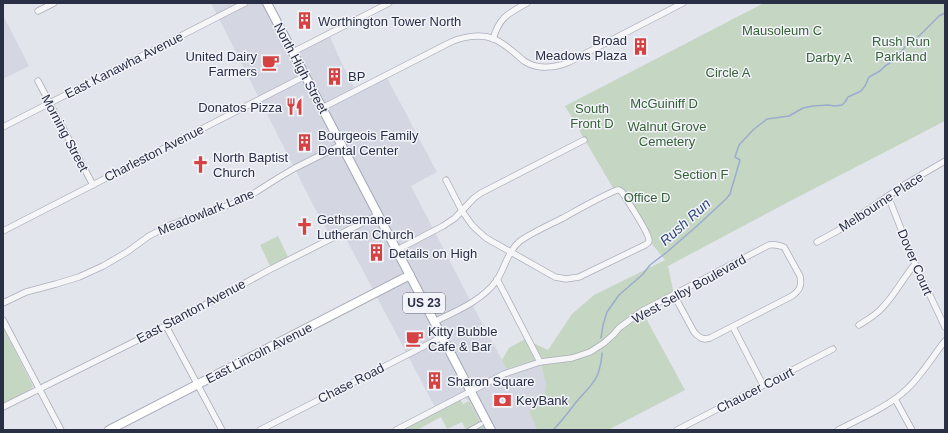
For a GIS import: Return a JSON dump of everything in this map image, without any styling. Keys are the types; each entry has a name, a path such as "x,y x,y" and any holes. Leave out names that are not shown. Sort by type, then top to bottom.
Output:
{"main road":[{"name":"North High Street","path":"266,3 491,430"},
{"name":"East Lincoln Avenue","path":"109,430 410,275"}],"street":[{"path":"38,11 54,3"},
{"name":"East Kanawha Avenue","path":"3,127 245,3"},
{"path":"292,52 389,3"},
{"path":"493,39 499,24 503,19 514,10 527,3"},
{"path":"322,108 452,42 464,38 476,37 493,39 505,45 528,63 541,66 556,66 569,62 682,3"},
{"name":"Charleston Avenue","path":"3,231 305,76"},
{"name":"Morning Street","path":"38,81 93,185"},
{"path":"397,250 443,226 455,218 474,198 481,193 584,140"},
{"name":"Meadowlark Lane","path":"3,303 26,292 79,277 103,266 127,252 149,236 177,223 235,203 295,168 342,145"},
{"name":"Melbourne Place","path":"817,242 850,223 904,185 945,161"},
{"path":"434,322 477,299 491,287 497,279 511,252 514,247 520,242 617,190 622,192 647,233 649,241 648,243 584,274 572,278 555,277 511,252 486,238 477,230 462,211 446,180"},
{"name":"Dover Court","path":"888,196 915,264 945,327"},
{"name":"East Stanton Avenue","path":"3,407 166,326 270,270 378,215"},
{"name":"West Selby Boulevard","path":"396,430 504,374 540,362 572,358 590,352 604,343 619,328 642,311 769,246 774,244 784,247 800,276 801,286 798,292 733,327"},
{"path":"859,325 876,314 883,307 915,264"},
{"path":"497,279 540,362"},
{"path":"674,295 697,336 705,339 710,338 733,327 763,386"},
{"path":"3,320 61,430"},
{"path":"166,326 222,430"},
{"name":"Chase Road","path":"260,430 442,337"},
{"path":"838,430 895,399 922,374 945,341"},
{"name":"Chaucer Court","path":"677,430 833,349"},
{"path":"895,399 912,430"},
{"path":"470,430 481,424"}],"shaded area":[{"path":"211,3 267,3 293,53 329,34 356,91 386,76 437,172 411,186 506,369 537,361 542,370 546,385 543,402 529,411 537,430 484,430 469,401 465,398 437,411 343,233 331,237 312,203"},
{"path":"3,15 29,66 3,79"}],"green space":[{"path":"764,3 945,3 945,121 668,266 674,295 642,311 685,390 608,430 537,430 529,411 543,401 546,385 540,362 541,359 506,369 502,360 509,348 525,339 548,350 572,314 594,295 665,260 652,244 652,239 622,189 618,186 613,188 565,106"},
{"path":"278,236 289,259 271,268 260,245"},
{"path":"3,327 33,386 31,389 3,404"},
{"path":"460,399 463,404 469,401 484,430 466,430 462,422 447,429 441,417 417,430 401,430"}],"waterway":[{"name":"Rush Run","path":"601,338 607,312 619,295 642,275 650,265 698,225 730,194 740,160 735,157 739,145 753,130 767,119 789,116 803,108 813,106 842,105 848,97 861,91 869,77 896,59 905,47 920,35 939,16 945,13"},
{"name":"Rush Run","path":"553,430 594,381 599,371 602,353"}],"place":[{"name":"Worthington Tower North","path":"305,21"},
{"name":"Broad Meadows Plaza","path":"640,47"},
{"name":"United Dairy Farmers","path":"270,63"},
{"name":"BP","path":"335,76"},
{"name":"Donatos Pizza","path":"295,107"},
{"name":"Bourgeois Family Dental Center","path":"305,142"},
{"name":"North Baptist Church","path":"200,164"},
{"name":"Gethsemane Lutheran Church","path":"304,226"},
{"name":"Details on High","path":"376,253"},
{"name":"Kitty Bubble Cafe & Bar","path":"415,338"},
{"name":"Sharon Square","path":"434,381"},
{"name":"KeyBank","path":"503,400"}],"park label":[{"name":"Mausoleum C","path":"782,30"},
{"name":"Rush Run Parkland","path":"901,48"},
{"name":"Darby A","path":"829,57"},
{"name":"Circle A","path":"728,72"},
{"name":"McGuiniff D","path":"664,103"},
{"name":"South Front D","path":"592,116"},
{"name":"Walnut Grove Cemetery","path":"667,134"},
{"name":"Section F","path":"701,174"},
{"name":"Office D","path":"647,197"}]}
